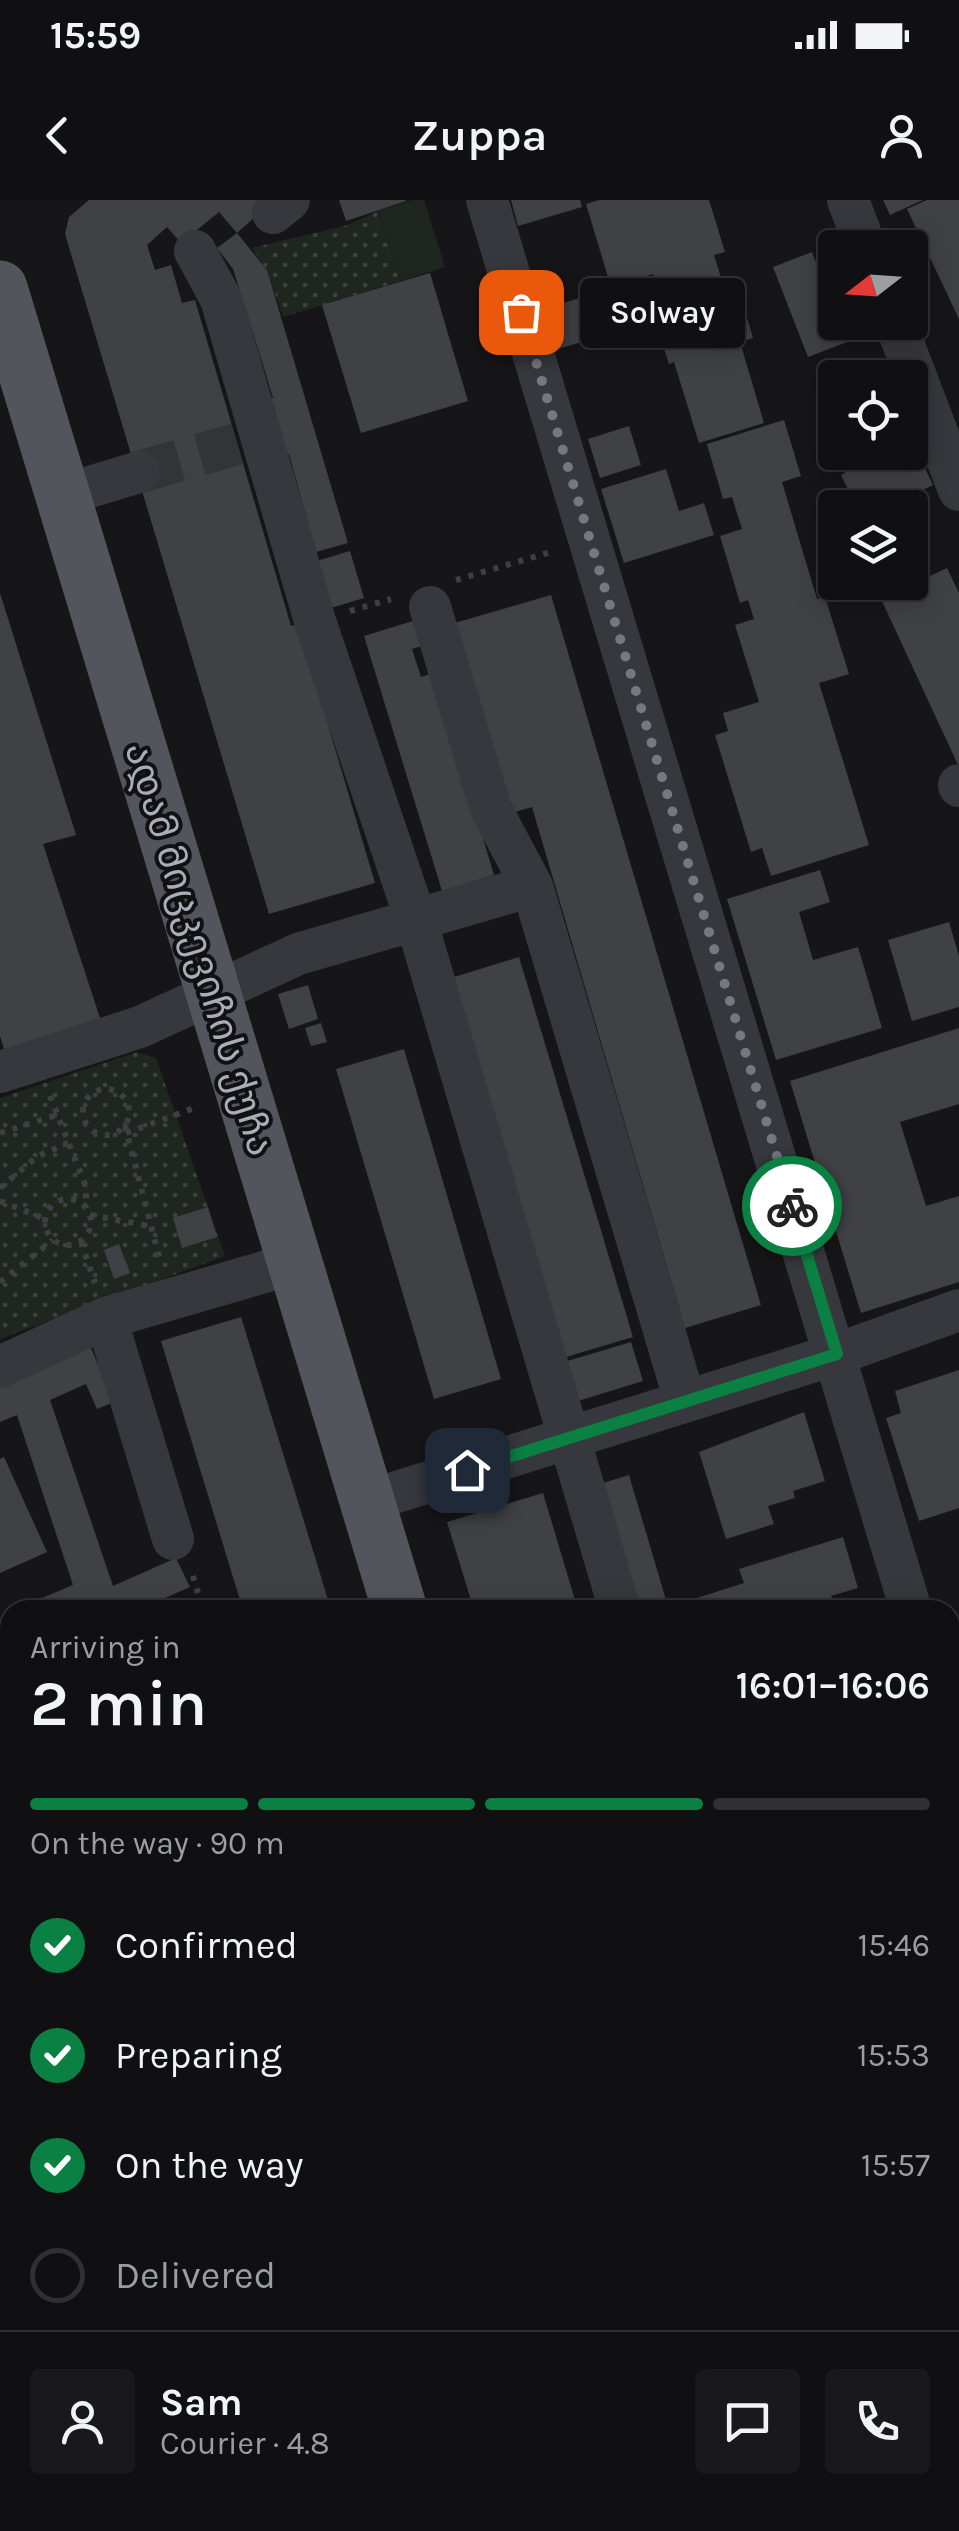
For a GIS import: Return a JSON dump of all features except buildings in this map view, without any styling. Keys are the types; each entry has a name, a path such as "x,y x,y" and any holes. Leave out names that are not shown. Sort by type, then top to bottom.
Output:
{"main road":[{"name":"ადამ მიცკევიჩის ქუჩა","path":"0,288 397,1600"}],"street":[{"path":"487,200 909,1600"},
{"path":"848,200 859,230"},
{"path":"194,251 221,299 249,440 416,920 617,1600"},
{"path":"902,340 959,490"},
{"path":"63,496 140,472"},
{"path":"430,607 490,809 532,886 685,1401"},
{"path":"0,1072 140,1027 298,954 532,886"},
{"path":"0,1367 106,1318 296,1263"},
{"path":"368,1501 837,1354 959,1310"},
{"path":"106,1318 173,1539"}],"path":[{"path":"173,1297 148,1226 126,1129 129,1112 118,1092 104,1088 85,1101 83,1116 90,1129 112,1134 126,1129 194,1108"},
{"path":"0,1133 58,1116 86,1187 90,1230 81,1242 67,1246 52,1240 45,1219 0,1201"},
{"path":"0,1188 38,1156 68,1143"},
{"path":"45,1219 58,1201 74,1200 88,1211 148,1226"},
{"path":"0,1282 52,1240"}],"shaded area":[{"path":"424,200 445,267 401,281 378,211"},
{"path":"378,211 401,281 283,317 267,270 252,248 348,225"},
{"path":"137,1052 156,1058 225,1256 0,1339 0,1098"}],"tunnel":[{"path":"139,472 237,444"}],"way so far":[{"path":"521,312 792,1206"}],"place":[{"name":"Solway","path":"521,312"}],"route":[{"path":"467,1470 837,1354 792,1206"}]}
